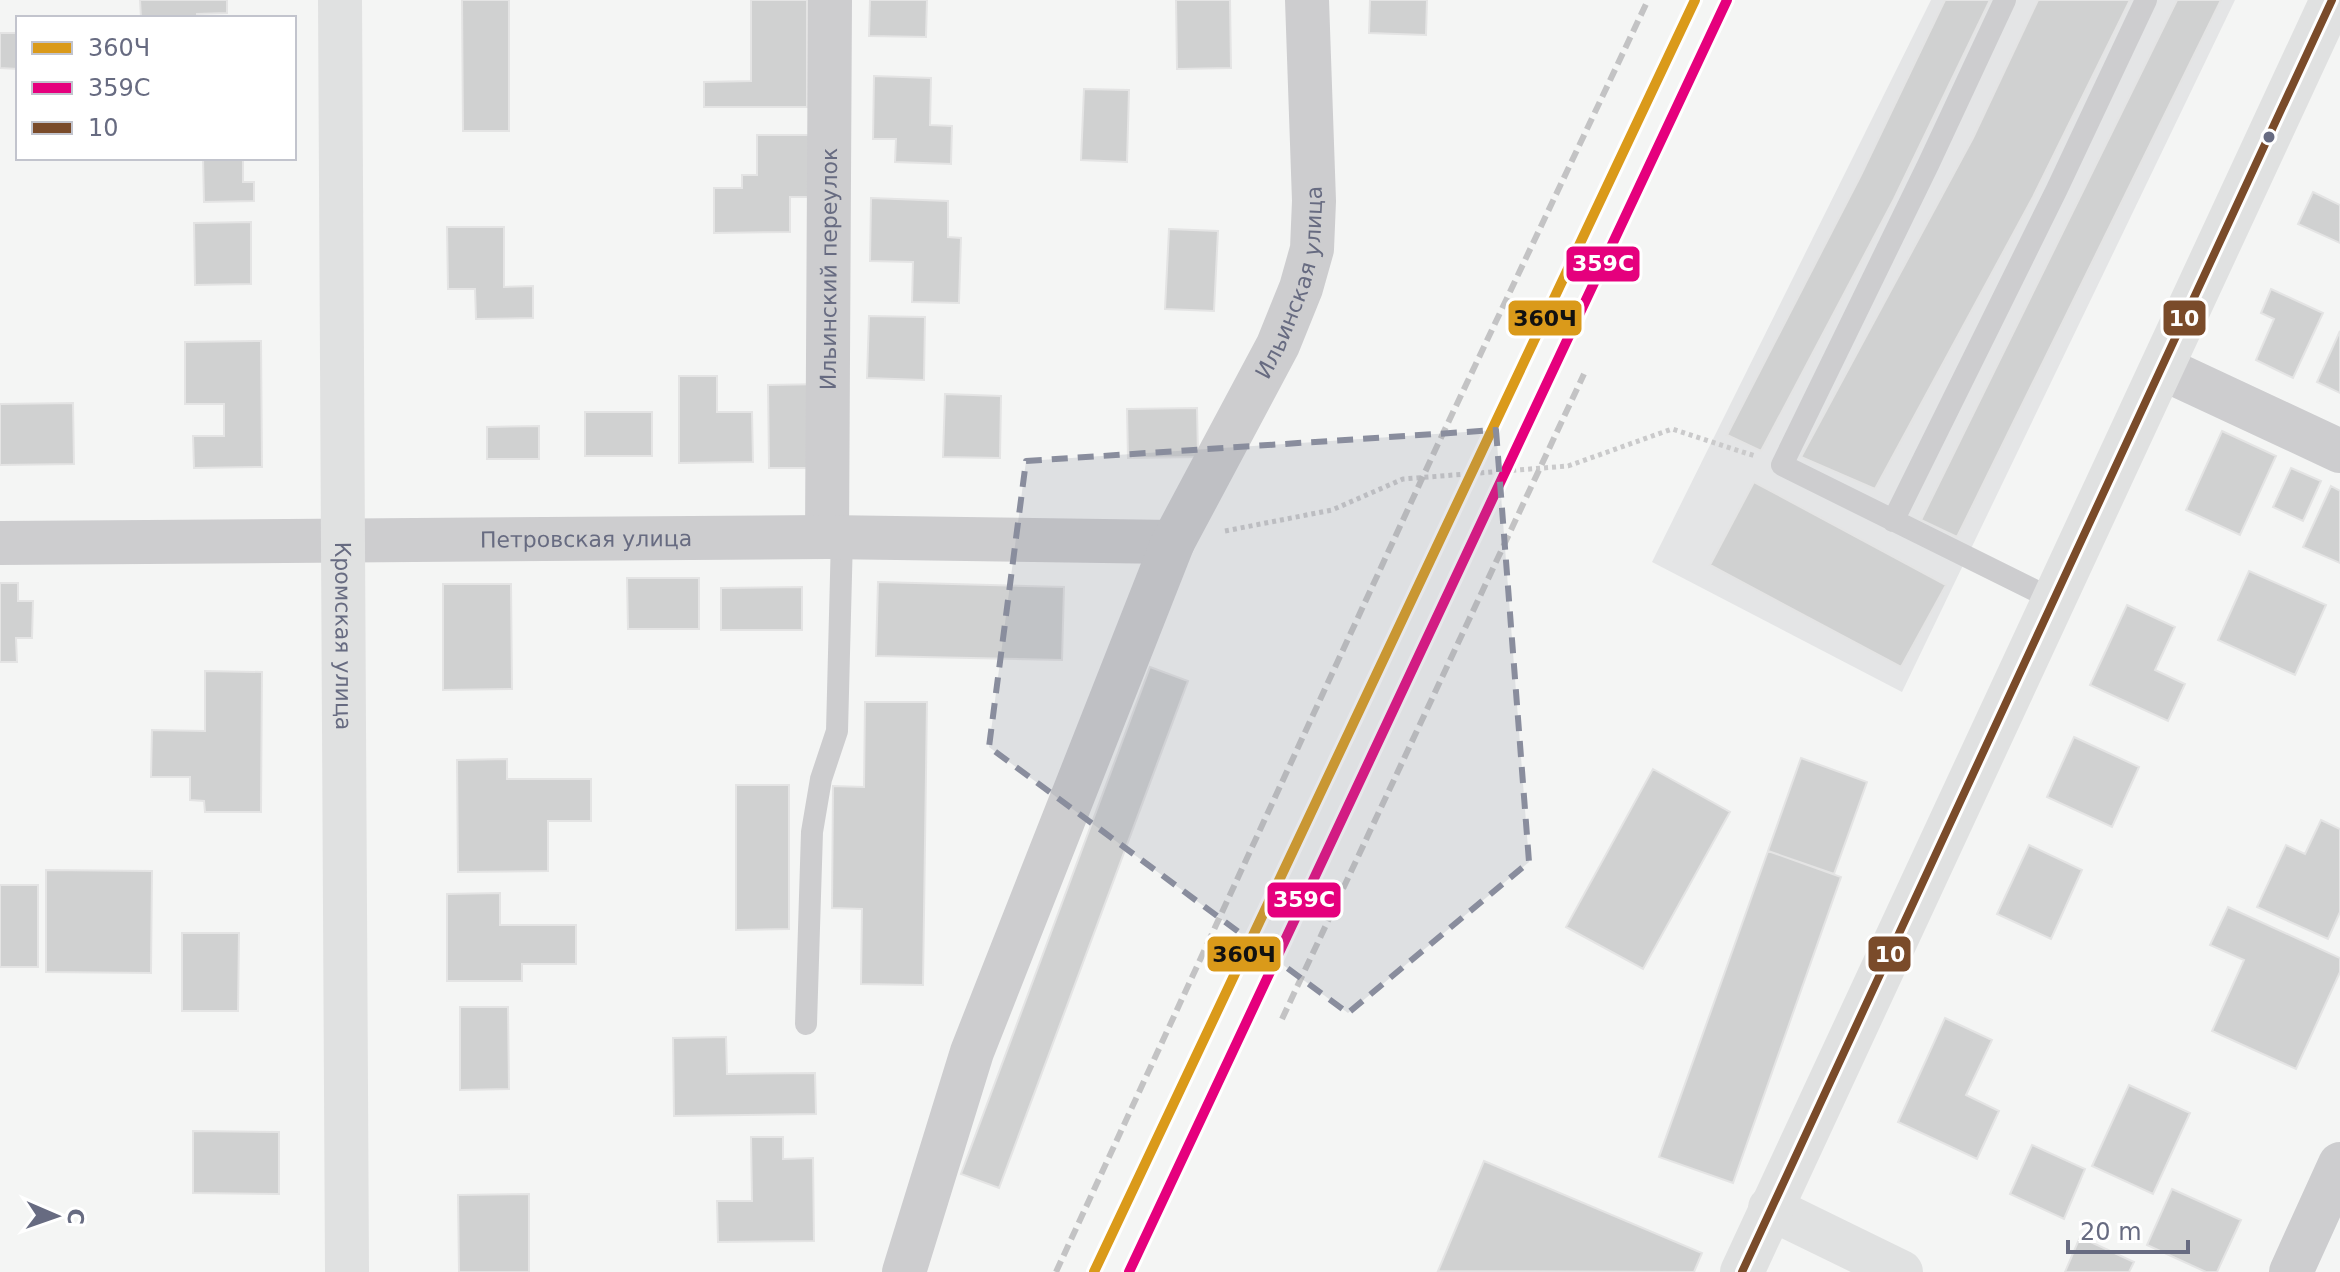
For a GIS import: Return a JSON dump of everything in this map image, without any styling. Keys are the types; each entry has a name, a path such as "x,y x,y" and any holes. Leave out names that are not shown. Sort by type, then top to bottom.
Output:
{"street":[{"name":"Кромская улица","path":"340,0 347,1272"},
{"name":"Ильинский переулок","path":"830,0 835,537"},
{"name":"Ильинская улица","path":"904,1272 972,1052 1173,542 1278,345 1301,288 1312,249 1314,201 1307,0"},
{"path":"1742,1272 2332,0"},
{"path":"2162,368 2340,451"},
{"name":"Петровская улица","path":"0,543 835,537 1173,542"},
{"path":"2291,1272 2340,1164"},
{"path":"1770,1208 1901,1272"}],"lane":[{"path":"2005,0 1782,465 2054,600"},
{"path":"1893,521 2057,189 2146,0"},
{"path":"806,1024 812,832 821,779 837,731 835,537"}],"path":[{"path":"1173,542 1332,510 1403,479 1568,466 1672,429 1782,465"}],"highlighted area":[{"path":"1496,430 1529,862 1348,1013 989,747 1026,461"}],"shaded area":[{"path":"1931,0 2235,0 1902,692 1652,562"}],"building":[{"path":"140,0 227,0 227,13 141,16"},
{"path":"462,0 509,0 509,131 463,131"},
{"path":"751,0 807,0 807,107 704,107 704,82 751,81"},
{"path":"870,0 927,0 926,37 869,36"},
{"path":"1176,0 1230,0 1231,68 1177,69"},
{"path":"1370,0 1427,0 1426,35 1369,33"},
{"path":"1945,0 1990,0 1894,199 1761,451 1727,435 1861,175"},
{"path":"2038,0 2130,0 2033,197 1875,489 1801,457 1973,138"},
{"path":"2177,0 2221,0 1957,537 1921,520"},
{"path":"0,33 16,33 16,69 0,68"},
{"path":"874,76 931,78 930,125 952,126 951,164 895,162 896,139 873,139"},
{"path":"1084,89 1129,90 1127,162 1081,160"},
{"path":"757,135 813,135 814,197 790,197 790,232 714,233 714,188 742,188 742,175 757,175"},
{"path":"203,160 243,160 243,182 254,182 254,201 204,202"},
{"path":"2313,192 2340,205 2340,243 2298,224"},
{"path":"871,198 948,201 948,237 961,238 959,303 912,302 913,262 870,261"},
{"path":"251,222 251,284 195,285 194,223"},
{"path":"447,227 504,227 504,287 533,286 533,318 476,319 475,289 448,289"},
{"path":"1169,229 1218,231 1214,311 1165,309"},
{"path":"2271,289 2323,313 2293,378 2256,360 2274,319 2261,313"},
{"path":"869,316 925,317 924,380 867,378"},
{"path":"2340,331 2340,393 2317,382"},
{"path":"261,341 262,467 194,468 193,436 224,436 224,404 185,404 185,342"},
{"path":"679,376 717,376 717,412 752,412 753,462 679,463"},
{"path":"825,384 825,468 769,468 768,385"},
{"path":"945,394 1001,396 1000,458 943,457"},
{"path":"73,403 74,464 0,465 0,404"},
{"path":"1197,408 1198,457 1128,458 1127,409"},
{"path":"585,412 652,412 652,456 585,456"},
{"path":"539,426 539,459 487,459 487,427"},
{"path":"2222,431 2276,456 2240,535 2186,510"},
{"path":"2291,468 2321,481 2303,521 2273,507"},
{"path":"1754,482 1946,585 1901,667 1710,565"},
{"path":"2331,486 2340,491 2340,563 2303,547"},
{"path":"2249,571 2326,605 2295,675 2218,640"},
{"path":"627,578 699,578 699,629 628,629"},
{"path":"878,582 1064,587 1062,660 876,656"},
{"path":"0,583 18,583 18,601 33,601 32,638 16,638 17,662 0,662"},
{"path":"443,584 511,584 512,689 443,690"},
{"path":"802,587 802,630 721,630 721,588"},
{"path":"2127,605 2175,627 2155,670 2185,684 2168,721 2090,685"},
{"path":"1150,667 1188,681 999,1188 961,1174"},
{"path":"205,671 262,672 261,812 205,812 204,801 190,800 190,777 151,777 152,730 205,731"},
{"path":"865,702 927,702 923,985 861,984 862,909 832,908 833,786 864,787"},
{"path":"2074,737 2139,767 2112,827 2047,797"},
{"path":"1801,758 1867,782 1834,874 1768,851"},
{"path":"507,759 507,779 591,779 591,821 548,821 548,871 458,872 457,760"},
{"path":"1653,769 1730,812 1643,969 1566,927"},
{"path":"736,785 789,785 789,929 736,930"},
{"path":"2321,820 2340,829 2340,912 2328,939 2257,907 2286,845 2305,854"},
{"path":"2029,845 2082,870 2051,939 1997,914"},
{"path":"1768,851 1841,877 1733,1183 1659,1157"},
{"path":"46,870 152,871 151,973 46,972"},
{"path":"0,885 38,885 38,967 0,967"},
{"path":"500,893 500,925 576,925 576,964 522,964 522,981 447,981 447,894"},
{"path":"2228,907 2340,958 2340,972 2296,1069 2212,1031 2244,960 2210,945"},
{"path":"182,933 239,933 238,1011 182,1011"},
{"path":"460,1007 508,1007 509,1089 460,1090"},
{"path":"1945,1018 1992,1040 1966,1095 1999,1111 1977,1159 1898,1122"},
{"path":"726,1037 727,1074 815,1073 816,1114 674,1116 673,1038"},
{"path":"2129,1085 2190,1113 2153,1194 2092,1166"},
{"path":"193,1131 279,1132 279,1194 193,1193"},
{"path":"751,1137 783,1137 783,1159 813,1158 814,1241 718,1242 717,1201 752,1201"},
{"path":"2032,1145 2085,1169 2064,1219 2010,1194"},
{"path":"1484,1161 1702,1253 1694,1272 1438,1271"},
{"path":"2172,1189 2241,1220 2217,1272 2206,1272 2147,1245"},
{"path":"529,1194 529,1272 459,1272 458,1195"},
{"path":"2080,1237 2134,1262 2129,1272 2065,1272"}],"railway":[{"path":"1056,1272 1438,444 1648,0"},
{"path":"1282,1019 1584,374"}],"transit line":[{"name":"360Ч","path":"1094,1272 1695,0"},
{"name":"359С","path":"1129,1272 1727,0"},
{"name":"10","path":"1742,1272 2332,0"}]}
